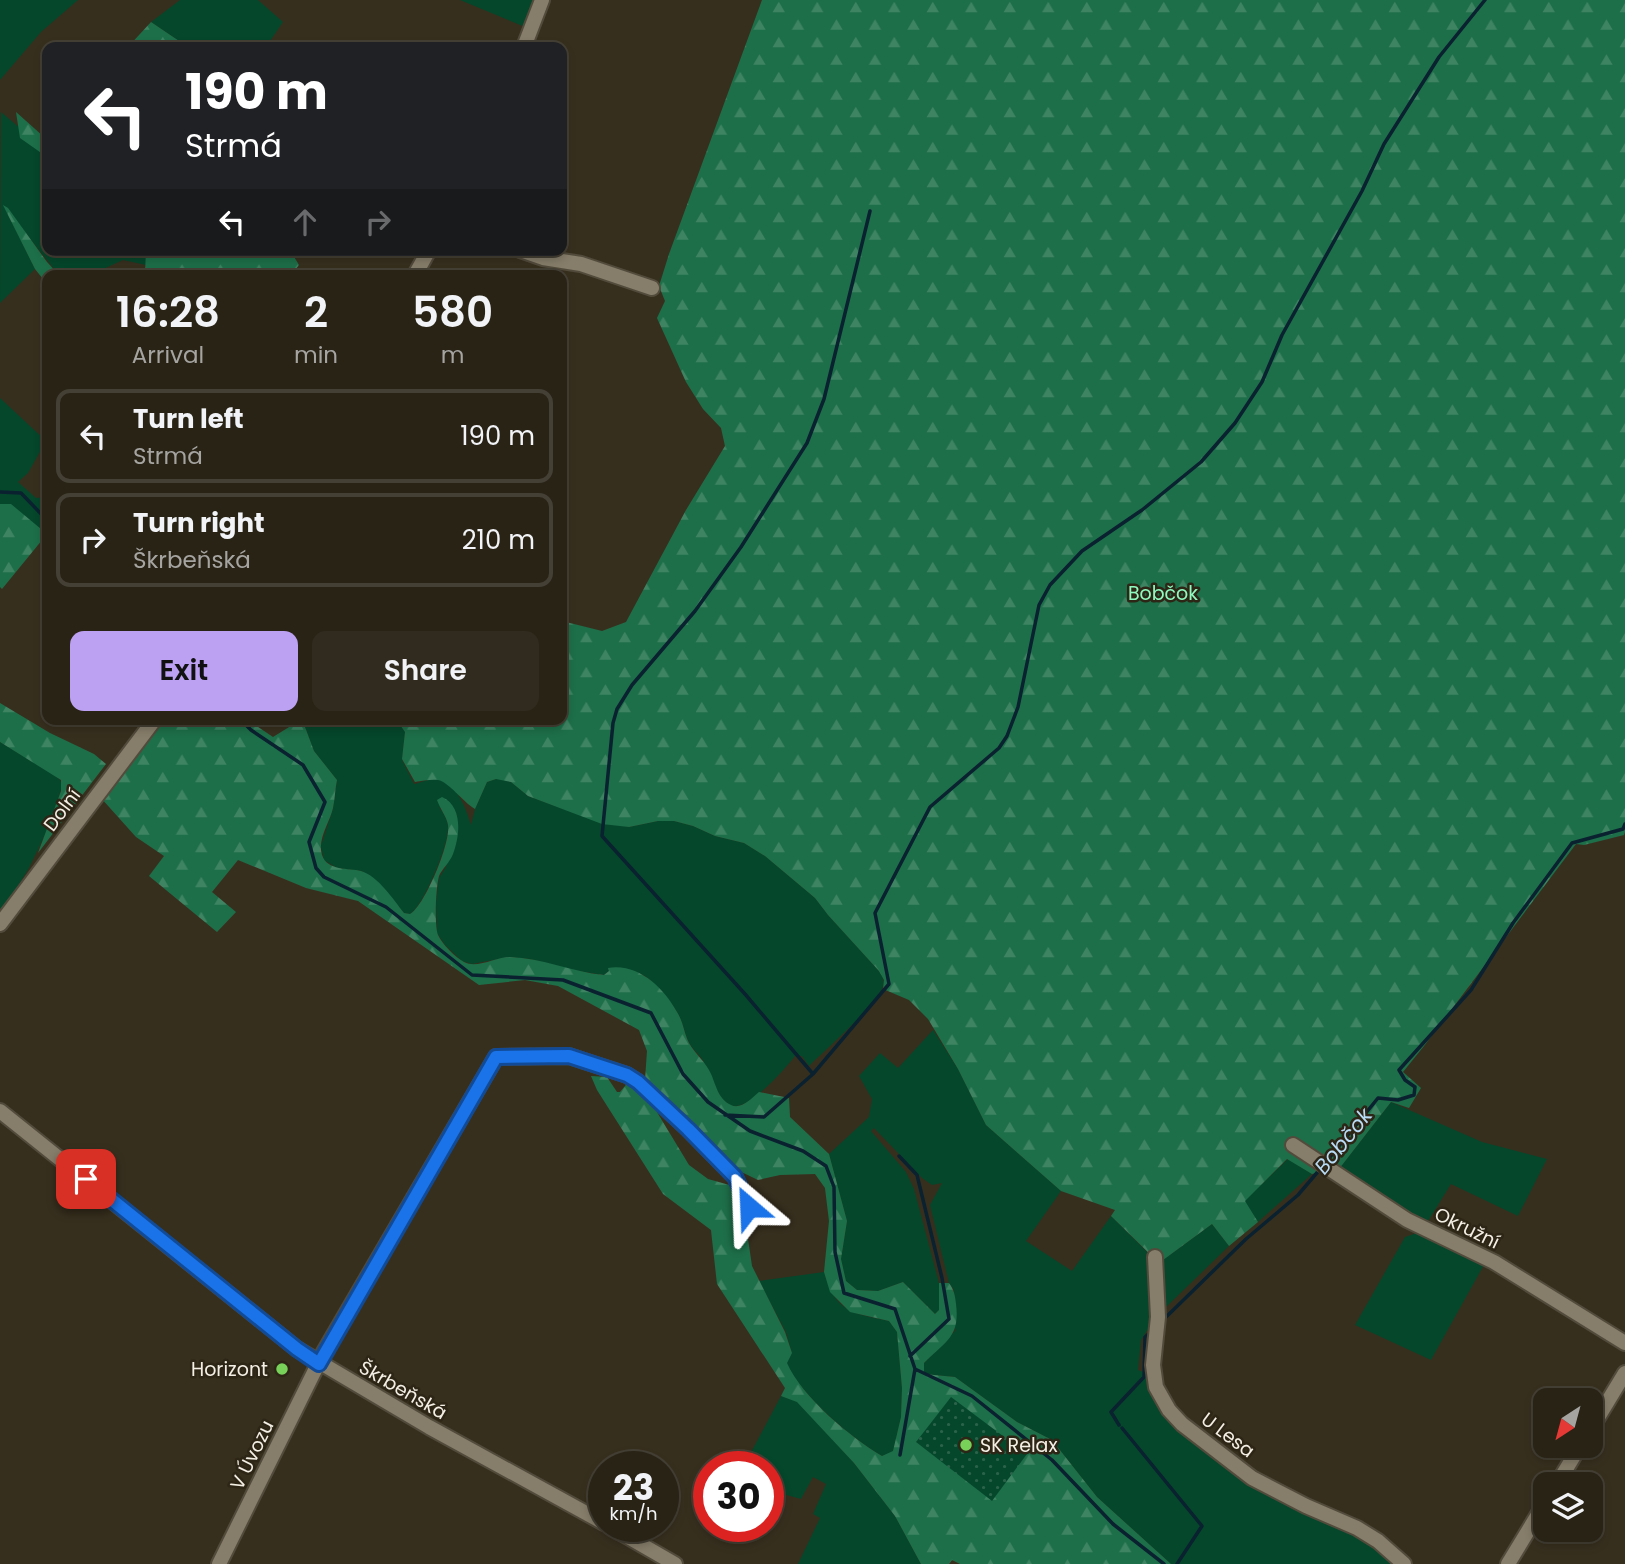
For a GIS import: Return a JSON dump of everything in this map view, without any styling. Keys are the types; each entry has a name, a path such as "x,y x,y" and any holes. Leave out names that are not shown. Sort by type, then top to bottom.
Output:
{"street":[{"path":"526,42 542,0"},
{"path":"537,256 582,264 652,288"},
{"name":"Dolní","path":"0,924 150,725"},
{"name":"V Úvozu","path":"219,1564 319,1364 496,1057 569,1056 627,1075 688,1129 735,1177 749,1207"},
{"name":"Škrbeňská","path":"0,1111 286,1341 319,1364 588,1514"},
{"name":"Okružní","path":"1293,1145 1407,1220 1494,1262 1625,1343"},
{"name":"U Lesa","path":"1155,1257 1158,1317 1153,1365 1156,1387 1169,1410 1182,1424 1252,1478 1357,1528 1378,1541 1404,1564"},
{"path":"1603,1409 1625,1373"},
{"path":"1508,1564 1533,1523"},
{"path":"637,1542 675,1564"}],"green space":[{"path":"0,0 78,0 41,32 0,80"},
{"path":"180,0 258,0 283,22 269,42 181,42 151,22"},
{"path":"460,0 538,0 525,27"},
{"name":"Bobčok","path":"762,0 1625,0 1625,832 1624,835 1584,845 1576,844 1403,1072 1421,1088 1409,1108 1391,1102 1339,1169 1312,1174 1287,1159 1245,1201 1258,1222 1229,1246 1212,1224 1159,1263 1111,1216 1115,1210 1061,1191 986,1125 958,1069 928,1019 909,1000 883,989 884,980 879,971 815,898 765,856 744,843 674,821 658,821 629,827 602,824 528,796 511,782 496,779 487,782 475,809 438,780 415,782 402,759 405,732 400,725 567,725 567,622 602,631 626,622 686,510 725,446 721,428 703,409 686,382 657,318 665,301 659,286"},
{"path":"151,22 181,42 133,42"},
{"path":"1,112 42,147 42,254 4,206 35,269 0,303"},
{"path":"16,112 42,135 42,153 20,138"},
{"path":"3,205 54,270 42,270 42,278"},
{"path":"44,256 146,256 146,265 123,260 101,270 55,270"},
{"path":"146,256 294,256 299,265 295,270 145,270"},
{"path":"0,398 42,437 42,448 28,473 18,482 36,498 42,497 42,530 11,505 0,504"},
{"path":"0,504 11,504 42,530 42,540 2,589"},
{"path":"0,703 50,733 94,754 106,764 38,853 61,791 61,780 0,742"},
{"path":"160,725 255,725 273,737 292,725 304,725 314,751 337,780 333,808 321,843 322,855 333,866 361,871 373,878 404,913 410,914 422,900 435,874 448,834 448,825 437,800 442,797 449,801 457,814 457,839 452,857 439,876 436,914 438,935 449,950 469,964 510,957 604,975 609,971 608,968 619,967 639,973 657,986 671,1003 681,1019 689,1043 709,1070 723,1099 731,1105 739,1106 759,1092 789,1098 790,1117 829,1154 847,1221 841,1259 846,1281 857,1290 878,1291 903,1282 935,1314 939,1310 939,1283 949,1283 955,1298 956,1324 950,1338 924,1363 924,1374 955,1377 1017,1422 1052,1440 1097,1497 1171,1564 960,1564 952,1560 949,1564 921,1564 895,1516 854,1463 797,1402 781,1396 785,1388 717,1284 711,1230 663,1194 597,1090 591,1076 607,1077 617,1092 630,1080 646,1094 689,1165 708,1179 733,1186 743,1205 752,1266 785,1332 792,1353 787,1363 794,1376 828,1415 882,1456 893,1451 901,1417 902,1388 897,1332 889,1321 850,1312 830,1292 824,1272 829,1221 825,1188 815,1174 780,1175 758,1180 731,1167 645,1080 647,1051 639,1030 558,986 525,980 479,985 358,901 306,888 238,860 212,892 236,912 217,932 149,876 164,856 136,837 101,798"},
{"path":"304,725 400,725 405,732 402,760 414,784 435,779 450,785 463,804 471,825 487,782 504,779 528,796 629,827 658,821 674,821 744,843 765,856 815,898 879,971 883,986 862,1015 809,1066 802,1056 795,1056 776,1078 749,1101 734,1106 728,1104 719,1094 702,1059 690,1044 674,1007 645,976 632,971 608,968 609,971 604,975 509,957 472,964 462,961 445,945 437,933 436,903 439,878 446,867 457,815 439,807 448,824 444,847 422,900 410,914 404,913 391,897 362,871 337,868 324,860 321,846 333,809 337,780 314,751"},
{"path":"0,742 53,774 62,786 50,824 29,868 0,915"},
{"path":"933,1030 958,1069 986,1125 1061,1191 1026,1241 1072,1271 1111,1216 1148,1253 1152,1323 1141,1340 1138,1370 1146,1373 1156,1401 1179,1427 1378,1548 1395,1564 1171,1564 1097,1497 1052,1440 1017,1422 955,1377 924,1374 924,1363 955,1331 954,1290 949,1283 930,1205 942,1183 932,1185 922,1178 874,1128 871,1131 906,1172 914,1189 939,1283 939,1310 935,1314 903,1282 878,1291 857,1290 846,1281 841,1259 847,1221 829,1154 869,1117 872,1099 859,1076 880,1053 898,1068"},
{"path":"1391,1102 1482,1142 1547,1159 1518,1216 1451,1184 1425,1226 1339,1169"},
{"path":"1288,1159 1312,1174 1258,1222 1244,1201"},
{"path":"1212,1224 1229,1246 1164,1309 1159,1263"},
{"path":"1417,1233 1429,1235 1485,1263 1431,1360 1355,1325 1405,1237"},
{"path":"824,1272 834,1296 847,1309 889,1321 897,1332 902,1388 901,1417 893,1452 882,1456 828,1415 793,1376 786,1363 792,1353 786,1332 759,1281"},
{"path":"781,1396 797,1401 854,1463 895,1516 921,1564 798,1564 820,1518 813,1514 826,1484 813,1477 801,1499 784,1494 784,1451 752,1451"},
{"name":"SK Relax","path":"951,1397 1027,1454 992,1501 916,1442"}],"waterway":[{"path":"725,1115 764,1117 813,1074 889,984 875,913 930,807 999,748 1007,736 1018,707 1039,605 1050,585 1082,551 1142,510 1201,462 1235,423 1262,382 1282,335 1362,191 1384,144 1439,57 1485,0"},
{"path":"813,1074 745,994 602,836 613,723 617,709 632,685 695,611 741,547 807,443 824,399 870,211"},
{"path":"0,492 21,493 42,515"},
{"path":"246,725 303,765 325,802 309,842 316,868 324,877 386,907 472,975 563,980 651,1013 683,1074 708,1102 750,1131 803,1151 826,1166 834,1187 835,1252 844,1293 895,1309 915,1369 972,1396 1052,1460 1113,1524 1164,1564"},
{"name":"Bobčok","path":"1326,1162 1378,1098 1398,1100 1414,1095 1415,1087 1405,1080 1399,1070 1471,990 1513,923 1572,843 1623,829 1625,824"},
{"path":"899,1156 917,1175 949,1319 910,1356"},
{"name":"Bobčok","path":"1163,1320 1246,1239 1298,1195 1321,1168"},
{"name":"Bobčok","path":"1119,1425 1111,1412 1144,1377 1145,1337 1153,1330"},
{"path":"900,1455 915,1369"},
{"name":"Bobčok","path":"1122,1428 1202,1526 1177,1564"}],"place":[{"name":"Horizont","path":"282,1369"},
{"name":"SK Relax","path":"966,1445"}],"route":[{"path":"86,1179 319,1364 496,1057 569,1056 627,1075 688,1129 735,1177 749,1207"}]}
